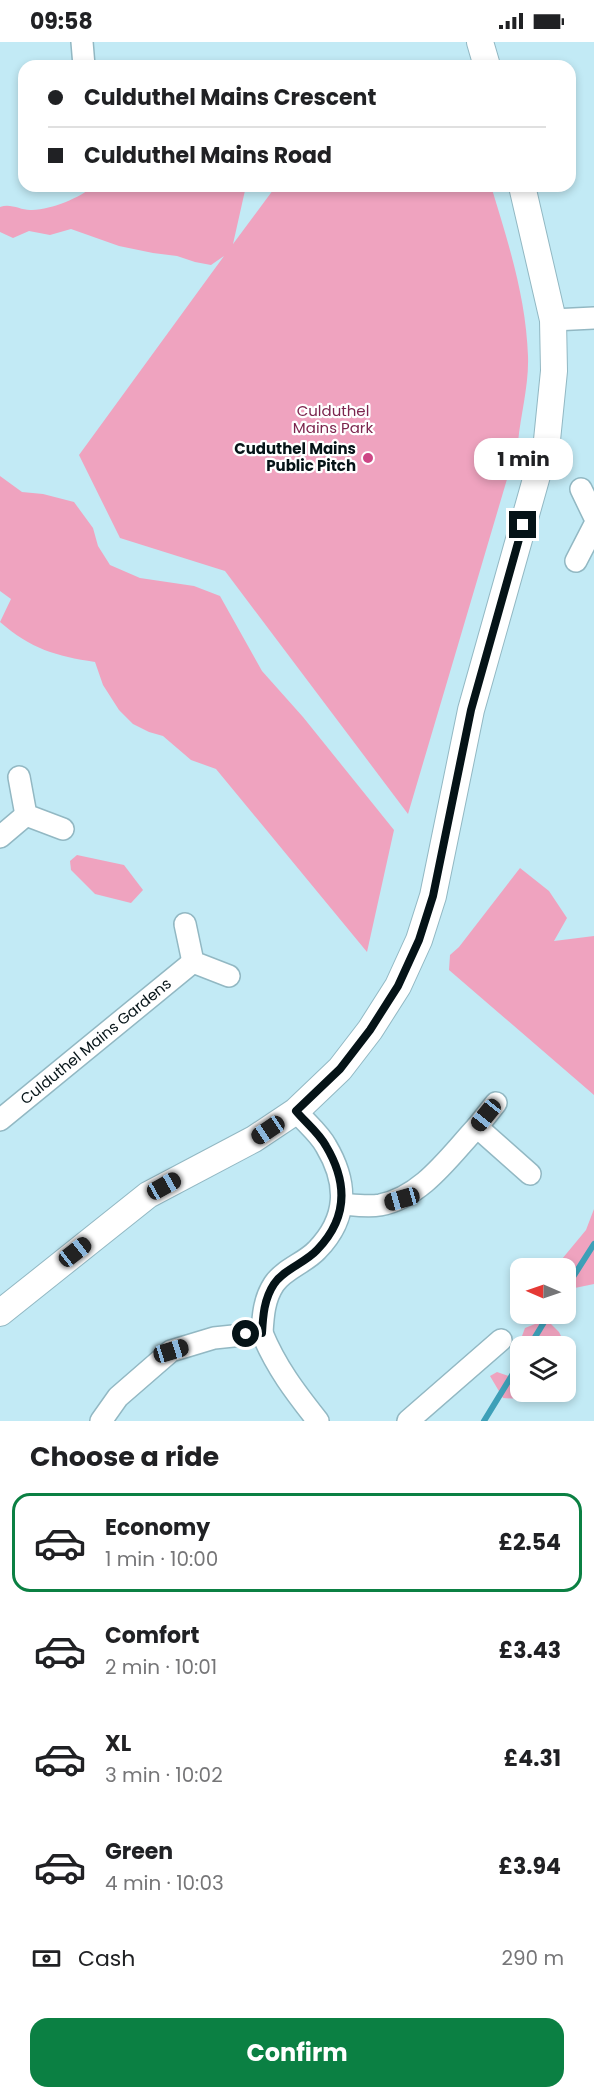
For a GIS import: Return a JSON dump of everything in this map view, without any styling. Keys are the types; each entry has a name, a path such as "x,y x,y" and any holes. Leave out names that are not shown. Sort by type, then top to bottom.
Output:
{"street":[{"path":"82,42 84,60"},
{"path":"480,42 485,60"},
{"path":"0,1313 148,1195 254,1139 296,1111 340,1069 370,1030 398,986 419,940 433,896 471,710 547,440 554,371 553,321 523,192"},
{"path":"553,321 594,318"},
{"path":"581,489 594,516"},
{"path":"576,561 594,526"},
{"path":"19,777 26,815"},
{"path":"26,815 63,829"},
{"path":"0,837 26,815"},
{"path":"185,924 193,962 229,976"},
{"name":"Culduthel Mains Gardens","path":"0,1120 193,962"},
{"path":"342,1204 377,1206 402,1199 422,1185 477,1127 496,1103"},
{"path":"296,1111 325,1144 341,1177 342,1204 334,1229 316,1252 275,1284 264,1309 262,1333 286,1381 318,1421"},
{"path":"477,1127 530,1174"},
{"path":"101,1421 118,1397 171,1351 214,1338 262,1333"},
{"path":"408,1421 501,1340"}],"green space":[{"name":"Culduthel Mains Park","path":"85,192 245,192 233,244 272,192 493,192 515,270 524,312 528,356 526,388 518,442 408,814 225,571 120,538 79,455 224,256 211,265 177,256 119,246 71,229 50,235 29,231 13,238 0,232 0,207 40,209 73,199"},
{"path":"0,476 22,492 43,494 74,502 93,528 98,546 110,565 140,578 194,586 220,596 262,671 303,717 394,830 367,952 216,769 191,760 163,736 133,724 119,710 103,685 95,662 44,650 22,639 0,622 11,599 0,591"},
{"path":"77,855 124,865 143,890 131,903 95,894 71,870 70,861"},
{"path":"520,868 549,891 567,918 554,941 594,936 594,1095 449,970 450,955 459,947"},
{"path":"594,1209 594,1284 576,1288 576,1258 563,1258 586,1230"},
{"path":"535,1324 551,1324 561,1336 522,1336 525,1328"},
{"path":"497,1372 510,1377 510,1398 503,1398 490,1376"}],"waterway":[{"path":"576,1272 594,1244"},
{"path":"536,1336 543,1324"},
{"path":"484,1421 510,1378"}],"place":[{"name":"Cuduthel Mains Public Pitch","path":"368,458"}],"route":[{"path":"246,1334 262,1333 264,1309 275,1284 291,1269 316,1252 334,1229 342,1204 341,1177 325,1144 296,1111 340,1069 370,1030 398,986 419,940 433,896 471,710 523,525"}]}
